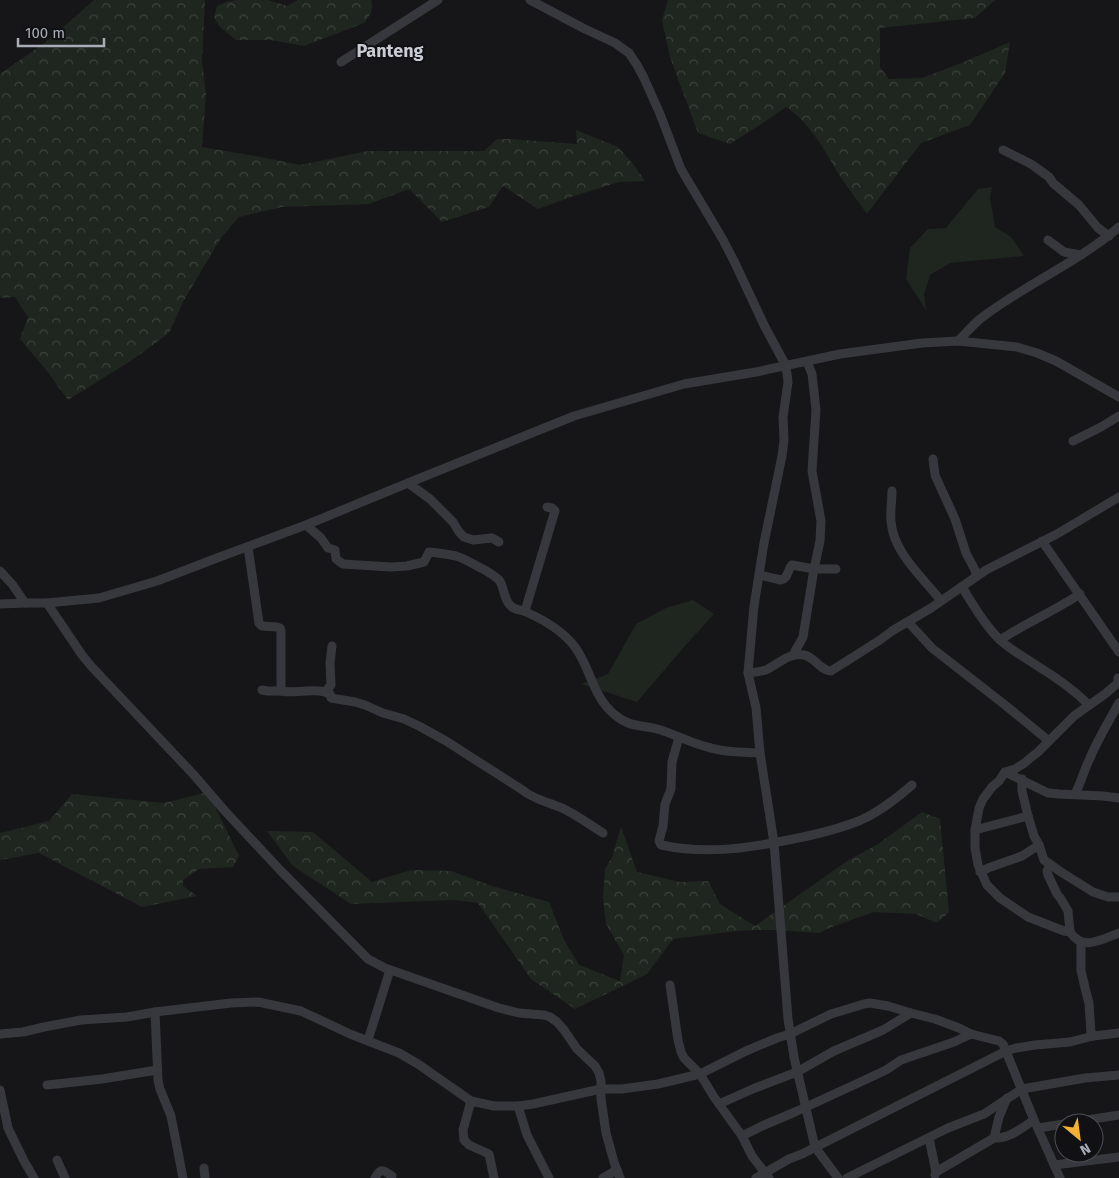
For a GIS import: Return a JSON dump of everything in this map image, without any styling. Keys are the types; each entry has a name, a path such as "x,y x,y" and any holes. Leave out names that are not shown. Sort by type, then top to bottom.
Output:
{"street":[{"path":"341,62 438,0"},
{"path":"530,0 583,28 615,42 629,53 644,78 681,169 722,238 786,366 788,382 783,417 784,440 764,542 754,606 748,673 756,708 760,754 774,843 790,1034 815,1147 838,1178"},
{"path":"1003,150 1031,164 1049,177 1053,183 1079,205 1098,228 1109,236"},
{"path":"958,341 981,319 1081,255 1119,227"},
{"path":"1048,240 1064,252 1081,255"},
{"path":"0,604 47,603 98,598 157,581 306,525 584,414 684,384 756,372 840,354 958,341 1017,347 1056,361 1117,393"},
{"path":"793,655 803,637 820,541 821,521 812,471 816,410 812,374 807,362"},
{"path":"1073,441 1119,416"},
{"path":"933,459 935,474 955,519 976,576"},
{"path":"408,483 430,499 453,522 458,532 464,537 473,540 492,538 499,542"},
{"path":"892,491 890,521 898,545 941,601"},
{"path":"748,673 768,669 793,655 806,655 825,670 831,671 941,601 976,576 1076,523 1119,497"},
{"path":"525,611 555,511 547,507"},
{"path":"306,525 321,538 328,548 335,550 336,559 343,564 407,566 424,562 430,552 466,560 499,580 508,604 556,628 575,647 586,667 593,686 602,701 614,715 630,724 660,730 711,748 760,754"},
{"path":"1042,541 1119,652"},
{"path":"248,547 259,623 262,626 280,628 282,632 281,691"},
{"path":"759,576 782,580 786,578 792,565 814,569 836,569"},
{"path":"0,571 25,603"},
{"path":"962,587 1000,640 1068,686 1088,705"},
{"path":"1000,640 1011,632 1061,607 1080,594"},
{"path":"47,603 82,655 224,810 309,900 368,958 390,970 499,1008 550,1017 557,1022 577,1049 595,1066 599,1073 606,1132 619,1174 603,1178"},
{"path":"908,622 932,648 1005,704 1049,741"},
{"path":"325,692 331,685 330,664 332,646"},
{"path":"1070,932 1038,922 1018,911 1000,898 987,885 980,872 976,857 975,830 980,804 1005,772 1016,769 1023,764 1074,716 1118,683 1118,680"},
{"path":"262,690 325,692 330,694 331,698 365,704 383,713 419,726 524,790 528,795 566,810 603,833"},
{"path":"1075,794 1093,750 1119,703"},
{"path":"679,737 672,762 671,789 665,804 663,826 659,836 661,845 692,850 719,850 750,847 811,836 862,819 884,808 912,785"},
{"path":"1005,772 1048,793 1119,798"},
{"path":"1022,779 1022,791 1028,816 1044,860 1092,892 1108,898 1119,897"},
{"path":"975,830 1028,816"},
{"path":"980,872 1022,856 1039,845"},
{"path":"1050,864 1048,875 1056,894 1062,899 1068,911 1070,932 1076,939 1081,943 1092,943 1119,933"},
{"path":"1081,943 1083,980 1089,1003 1093,1036"},
{"path":"368,1040 390,970"},
{"path":"670,986 678,1040 684,1058 700,1074 742,1136 752,1156 767,1176"},
{"path":"0,1034 24,1032 81,1020 127,1017 231,1003 258,1002 301,1011 350,1034 399,1052 471,1101 494,1106 518,1106 601,1089 622,1089 658,1084 700,1074 831,1014 870,1003 888,1006 910,1014 934,1018 971,1034 999,1041 1003,1044 1060,1178"},
{"path":"155,1012 157,1070 160,1089 170,1116 183,1178"},
{"path":"719,1104 797,1072 834,1051 883,1030 910,1014"},
{"path":"756,1178 767,1176 789,1159 1006,1050 1070,1042 1093,1036 1119,1033"},
{"path":"742,1136 886,1070 901,1060 954,1042 971,1034"},
{"path":"47,1085 157,1070"},
{"path":"847,1178 948,1128 984,1114 1022,1089 1085,1078 1119,1075"},
{"path":"0,1090 8,1128 34,1178"},
{"path":"994,1138 999,1117 1008,1098"},
{"path":"471,1101 463,1130 464,1140 469,1145 489,1154 494,1178"},
{"path":"518,1106 527,1135 549,1178"},
{"path":"1104,1117 1119,1115"},
{"path":"929,1138 936,1173 994,1138 1012,1134 1036,1124 1054,1124"},
{"path":"1054,1164 1119,1157"},
{"path":"57,1160 65,1178"},
{"path":"375,1178 381,1170 392,1176"}],"green space":[{"path":"94,0 205,0 202,61 206,94 202,147 300,165 368,151 484,151 497,139 577,144 576,130 618,147 645,181 619,182 538,209 503,186 489,207 442,222 409,189 369,204 282,207 239,217 221,238 184,300 169,333 132,360 68,400 20,339 28,317 15,297 0,298 0,74 50,39"},
{"path":"237,0 268,0 287,6 298,0 371,0 372,9 364,23 304,46 270,40 236,40 219,26 214,17 217,6"},
{"path":"668,0 995,0 975,18 880,28 880,67 889,79 922,78 1010,42 1005,73 970,125 921,143 867,214 811,131 786,107 730,144 698,133 670,57 662,20"},
{"path":"992,187 990,198 995,227 1011,237 1024,256 950,263 930,275 924,294 926,310 906,279 910,248 928,229 946,228 978,189"},
{"path":"693,600 714,614 637,702 581,684 608,674 636,624 666,608"},
{"path":"208,792 239,856 233,867 199,869 183,880 183,886 197,896 142,907 39,853 0,860 0,833 49,821 72,794 164,803"},
{"path":"922,812 940,819 949,912 937,923 916,914 874,912 820,933 753,930 673,939 647,974 575,1009 531,979 478,903 455,900 351,904 293,866 267,831 313,832 372,882 411,870 451,871 492,886 549,902 564,940 579,965 620,981 624,955 606,924 603,897 605,869 612,857 621,827 637,872 680,882 708,881 720,904 755,926 847,861 878,844"}],"district":[{"name":"Panteng","path":"390,51"}]}
